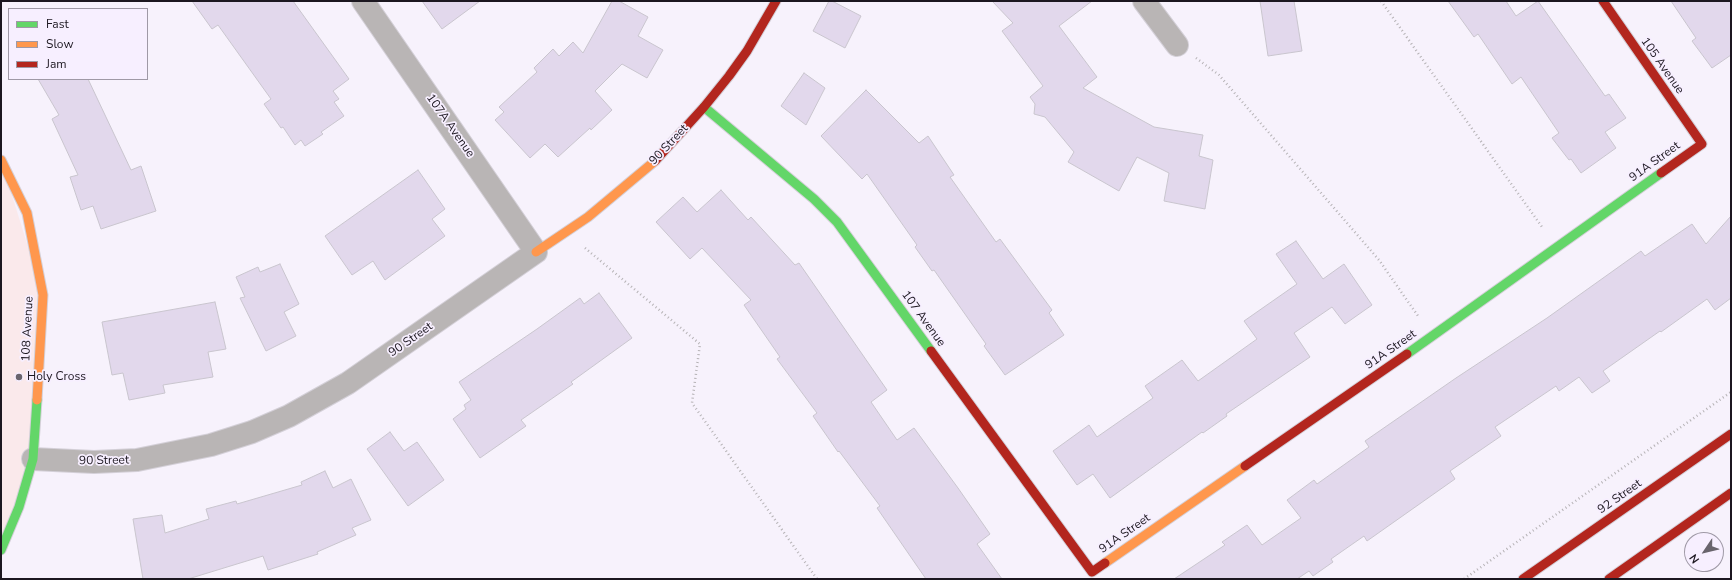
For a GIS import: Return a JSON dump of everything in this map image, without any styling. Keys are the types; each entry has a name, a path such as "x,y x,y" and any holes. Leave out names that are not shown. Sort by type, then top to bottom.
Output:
{"street":[{"name":"107A Avenue","path":"363,1 536,252"},
{"name":"90 Street","path":"33,459 94,462 138,460 211,445 252,432 289,416 348,383 588,217 653,164 704,107 729,76 776,1"},
{"path":"1144,1 1177,45"},
{"name":"105 Avenue","path":"1603,1 1702,144"},
{"name":"107 Avenue","path":"704,107 814,199 837,222 1092,572"},
{"name":"91A Street","path":"1092,572 1432,336 1702,144"},
{"name":"108 Avenue","path":"1,160 27,213 43,295 33,459"},
{"name":"92 Street","path":"1523,579 1731,434"},
{"path":"1,550 19,507 33,459"},
{"path":"1609,579 1731,493"}],"path":[{"path":"1381,1 1556,248"},
{"path":"1177,45 1219,75 1379,260 1432,336"},
{"path":"578,249 585,248 700,344 692,402 816,579"},
{"path":"1464,579 1731,392"}],"shaded area":[{"name":"Holy Cross","path":"1,160 43,295 33,459 1,550"}],"building":[{"path":"192,1 293,1 349,79 333,91 339,99 334,102 344,116 321,132 323,134 305,146 301,140 295,145 283,127 281,128 264,104 271,99 218,25 212,29"},
{"path":"422,1 480,1 442,29"},
{"path":"612,1 619,1 648,17 638,36 663,50 647,78 622,64 595,91 612,110 591,130 590,128 558,157 545,144 530,158 495,120 504,112 499,107 537,72 534,68 553,49 559,56 573,42 583,53"},
{"path":"829,1 832,1 861,16 845,48 813,31"},
{"path":"992,1 1092,1 1059,26 1097,77 1083,88 1154,127 1203,135 1199,156 1213,160 1205,209 1164,201 1169,173 1137,157 1119,191 1068,162 1074,152 1045,117 1034,114 1035,104 1030,97 1043,86 1002,31 1013,23"},
{"path":"1260,1 1294,1 1302,51 1268,56"},
{"path":"1448,1 1506,1 1516,16 1538,1 1605,96 1609,94 1626,118 1605,132 1616,148 1581,173 1571,159 1569,160 1552,138 1559,133 1521,77 1512,84 1478,34 1474,37"},
{"path":"1671,1 1731,1 1731,55 1712,68 1692,41 1696,38"},
{"path":"804,73 825,88 806,125 781,106"},
{"path":"39,80 88,80 131,170 141,166 156,211 101,229 93,206 81,210 70,177 78,175 52,119 59,115"},
{"path":"866,90 919,143 928,136 954,175 950,177 996,242 1000,239 1052,310 1049,313 1064,335 1005,375 984,346 986,344 934,270 932,271 915,247 917,245 867,174 862,179 821,136"},
{"path":"418,170 445,209 432,219 445,236 385,280 373,261 352,275 325,236"},
{"path":"721,190 748,220 751,217 795,265 799,263 887,390 871,402 897,440 914,428 990,534 977,544 1002,579 926,579 877,508 880,506 839,451 838,452 813,416 817,413 777,359 780,357 744,305 751,300 702,248 690,259 656,222 683,197 697,212"},
{"path":"1731,216 1731,298 1715,310 1707,299 1661,332 1660,331 1603,371 1610,381 1592,393 1579,377 1559,391 1556,386 1495,427 1501,436 1450,471 1455,479 1367,541 1364,536 1331,559 1333,562 1313,576 1309,571 1297,579 1174,579 1225,545 1222,542 1247,525 1262,545 1301,518 1287,500 1314,480 1317,484 1369,447 1365,441 1456,378 1547,318 1641,251 1645,256 1692,224 1706,244"},
{"path":"1296,241 1323,279 1344,264 1372,305 1345,324 1332,307 1294,333 1310,357 1226,414 1227,416 1203,433 1202,432 1110,498 1093,474 1077,485 1053,451 1089,425 1097,437 1153,398 1145,386 1182,360 1198,381 1257,339 1244,321 1297,284 1276,254"},
{"path":"280,264 299,304 284,312 296,336 266,351 240,298 245,297 236,277 258,267 260,272"},
{"path":"599,293 632,338 571,382 573,384 521,420 526,426 480,458 453,419 466,409 464,405 471,400 459,382 580,298 584,304"},
{"path":"215,302 226,349 208,352 213,377 163,385 165,393 129,400 123,373 112,375 102,322"},
{"path":"390,432 404,451 417,442 444,480 408,506 367,449"},
{"path":"325,471 333,488 351,479 371,520 352,528 356,535 317,552 318,554 268,570 263,556 188,579 143,579 133,519 162,515 165,533 209,519 206,509 236,501 237,504 302,485 301,482"}],"traffic: fast":[{"path":"704,107 814,199 837,222 931,351"},
{"path":"1407,354 1661,173"},
{"path":"1,550 19,507 33,459 37,400"}],"traffic: slow":[{"path":"1,160 27,213 43,295 37,400"},
{"path":"536,252 588,217 655,161"},
{"path":"1105,563 1245,466"}],"traffic: jam":[{"path":"655,161 704,107 729,76 747,51 776,1"},
{"path":"1603,1 1702,144 1661,173"},
{"path":"931,351 1092,572 1105,563"},
{"path":"1245,466 1407,354"},
{"path":"1523,579 1731,434"},
{"path":"1609,579 1731,493"}],"place":[{"name":"Holy Cross","path":"19,377"}]}
